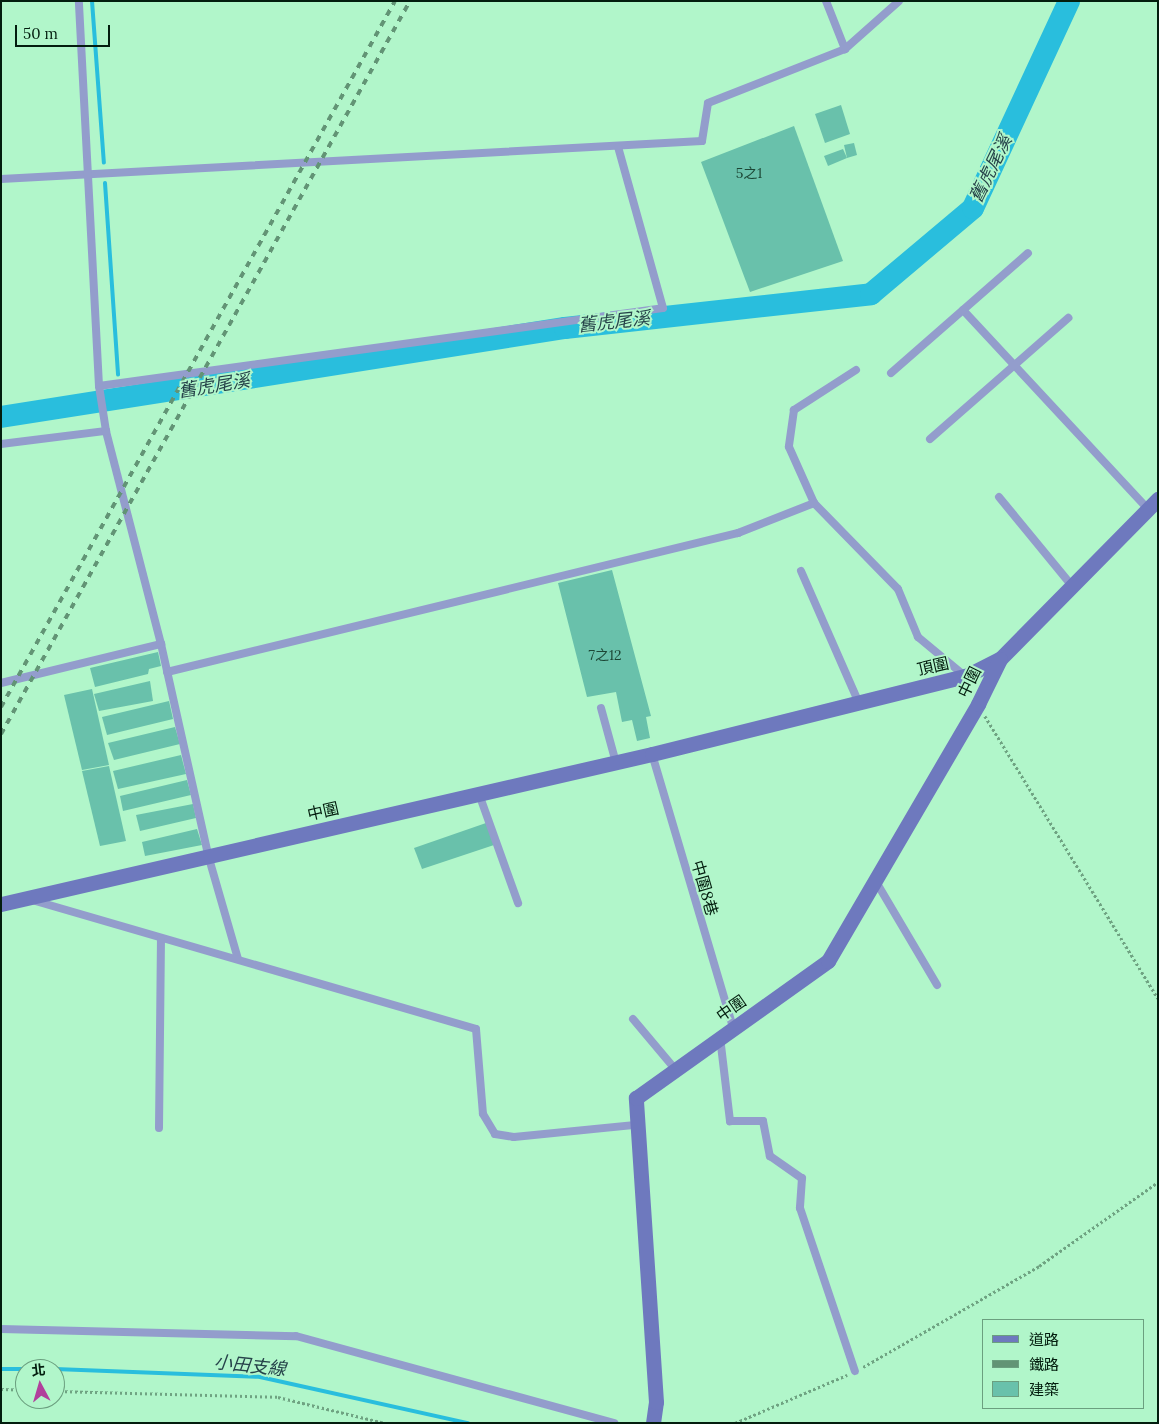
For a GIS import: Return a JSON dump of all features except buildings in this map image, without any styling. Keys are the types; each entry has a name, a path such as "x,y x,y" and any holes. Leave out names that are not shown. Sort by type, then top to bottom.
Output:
{"street":[{"name":"頂圍","path":"652,754 858,701 966,676 1000,658 1153,504"},
{"name":"中圍","path":"653,1423 656,1402 635,1125 636,1098 828,961 978,704 1000,658"},
{"name":"中圍","path":"1,904 652,754"}],"lane":[{"path":"78,1 90,174 100,389 106,431 161,644 208,855 238,959"},
{"path":"826,1 845,49"},
{"path":"1,180 702,141 708,103 845,49 898,1"},
{"path":"100,389 663,308 618,146"},
{"path":"891,373 1028,254"},
{"path":"963,310 1012,367 1153,504"},
{"path":"930,439 1068,318"},
{"path":"856,370 794,410 789,447 814,503 898,589 918,637 966,676"},
{"path":"1,444 106,431"},
{"path":"999,497 1072,586"},
{"path":"167,672 738,533 814,503"},
{"path":"801,571 858,701"},
{"path":"1,683 161,644"},
{"path":"601,708 616,762"},
{"name":"中圍8巷","path":"652,754 733,1028"},
{"path":"478,794 518,903"},
{"path":"875,880 937,985"},
{"path":"26,898 161,939 238,959 476,1029 483,1114 495,1134 514,1137 635,1125"},
{"path":"159,1128 161,939"},
{"path":"633,1019 675,1070"},
{"path":"720,1037 730,1121 763,1121 770,1156 802,1178 800,1208 855,1371"},
{"path":"1,1329 296,1336 614,1423"}],"path":[{"path":"978,704 1158,998"},
{"path":"735,1423 855,1371 1039,1266 1158,1182"},
{"path":"1,1389 15,1390"},
{"path":"65,1391 278,1398 385,1423"}],"waterway":[{"path":"92,1 104,163"},
{"name":"舊虎尾溪","path":"1,417 565,328 871,294 973,208 1069,1"},
{"path":"105,183 118,375"},
{"name":"舊虎尾溪","path":"122,393 123,401"},
{"name":"小田支線","path":"1,1369 15,1369"},
{"name":"小田支線","path":"65,1369 260,1377 468,1423"}],"railway":[{"path":"1,707 395,1"},
{"path":"1,734 410,1"}]}
